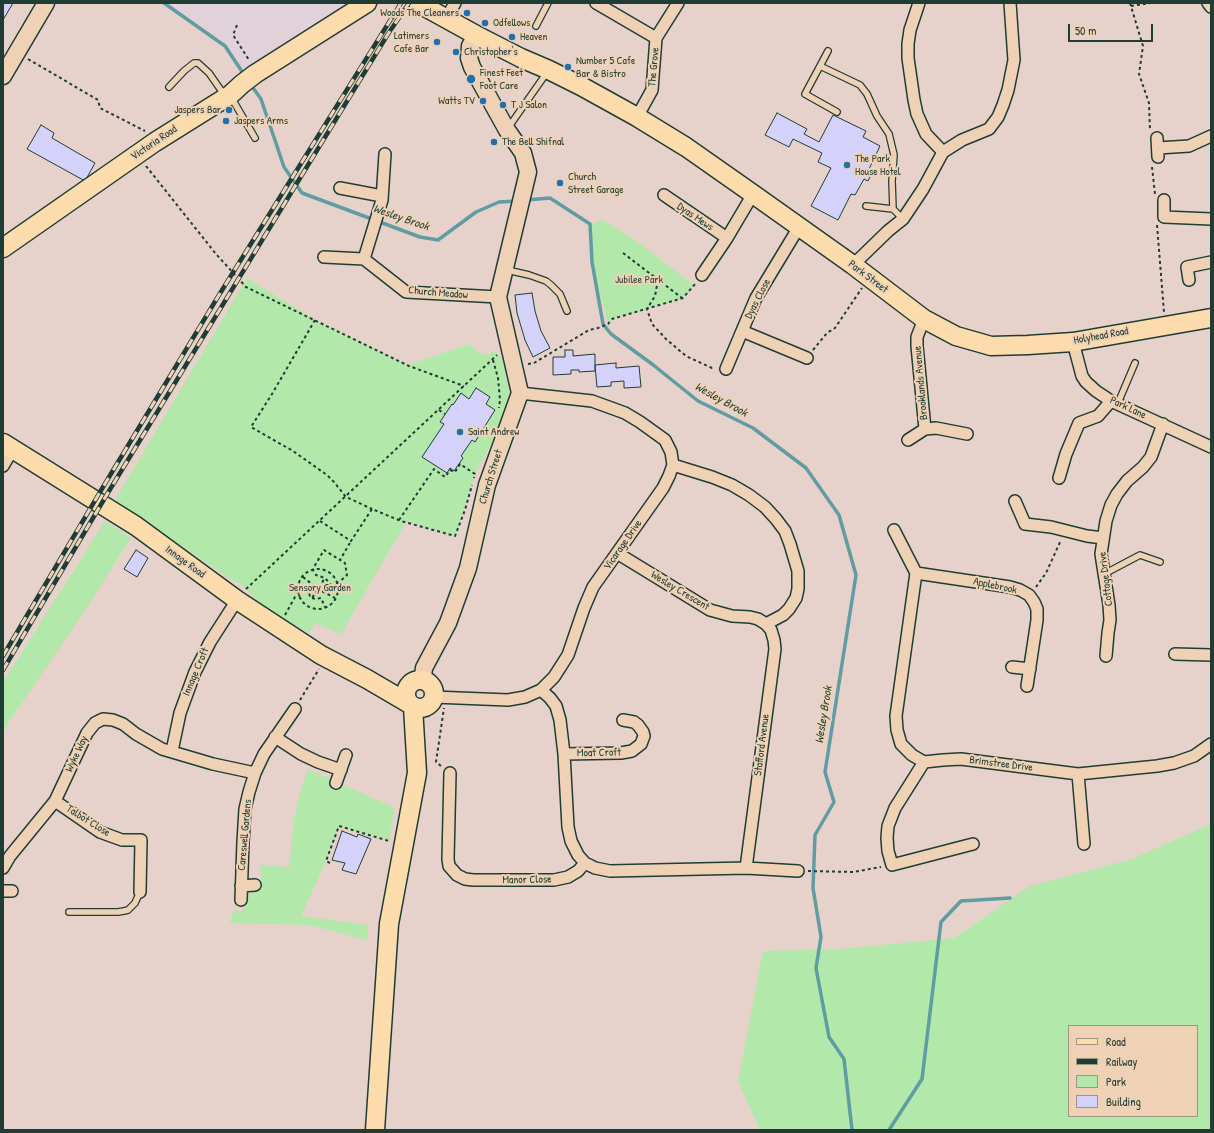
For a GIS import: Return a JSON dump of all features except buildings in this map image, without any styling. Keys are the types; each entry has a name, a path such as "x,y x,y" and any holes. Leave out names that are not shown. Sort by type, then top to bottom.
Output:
{"main road":[{"name":"Victoria Road","path":"3,248 154,142 367,3"},
{"name":"Park Street","path":"418,3 476,35 521,58 549,70 637,117 686,147 753,194 853,265 924,319 956,336 991,346"},
{"name":"Holyhead Road","path":"991,346 1073,342 1211,318"},
{"name":"Innage Road","path":"8,446 136,526 237,600 327,658 367,679 414,694"},
{"path":"375,1130 388,924 417,773 414,694 430,684 440,697"}],"street":[{"path":"3,76 46,3"},
{"path":"446,18 455,3"},
{"name":"The Grove","path":"596,3 656,38"},
{"name":"The Grove","path":"637,117 652,90 656,38 678,3"},
{"path":"919,3 910,30 908,44 908,58 914,100 917,114 926,134 943,152"},
{"path":"853,265 903,219 923,189 943,152 962,140 989,129 998,117 1008,90 1014,60 1010,3"},
{"path":"1208,3 1211,7"},
{"path":"476,35 470,46 472,68 507,130 523,152 528,172 498,297 520,393 592,401 625,413 665,440 671,452 673,465 732,485 764,507 785,531 796,562 799,581 796,598 789,609 783,615 766,624"},
{"path":"1158,148 1189,146 1211,136"},
{"path":"324,257 364,259 382,196 385,154"},
{"path":"340,188 382,196"},
{"path":"702,275 727,238 753,194"},
{"name":"Dyas Mews","path":"664,195 727,238"},
{"path":"1164,200 1164,217 1211,221"},
{"name":"Dyas Close","path":"799,227 756,298 742,331 807,358"},
{"name":"Church Meadow","path":"364,259 406,292 498,297"},
{"path":"1189,280 1187,267 1211,262"},
{"name":"Brooklands Avenue","path":"924,319 917,336 924,429 936,428 967,434"},
{"path":"726,368 742,331"},
{"name":"Park Lane","path":"1073,342 1078,367 1086,382 1096,391 1114,402 1211,447"},
{"name":"Church Street","path":"414,694 423,677 424,668 448,623 468,568 487,485 520,393"},
{"path":"1059,478 1075,422 1098,416 1114,402"},
{"name":"Cottage Drive","path":"1106,656 1110,605 1100,554 1111,505 1127,481 1151,457 1163,424"},
{"path":"908,440 924,429"},
{"path":"3,466 8,446"},
{"name":"Vicarage Drive","path":"440,697 508,700 525,697 542,690 554,677 568,655 584,608 593,587 663,488 670,476 673,465"},
{"path":"1014,501 1025,524 1052,527 1087,536 1103,538"},
{"path":"894,530 916,573 896,716 896,730 901,744 912,755 924,762 895,808 888,826 888,851 892,865 973,844"},
{"name":"Wesley Crescent","path":"617,553 710,610 732,616 750,617 766,624"},
{"name":"Applebrook","path":"916,573 1010,586 1029,596 1037,609 1037,620 1027,686"},
{"name":"Innage Croft","path":"172,752 180,713 195,672 210,642 237,600"},
{"name":"Stafford Avenue","path":"746,868 774,649 774,640 771,630 766,624"},
{"path":"1175,654 1211,655"},
{"path":"1012,667 1030,669"},
{"path":"542,690 556,706 560,720 570,841 578,855 585,863 595,868 610,871 746,868 802,871"},
{"name":"Careswell Gardens","path":"241,900 246,809 255,774 264,754 295,709"},
{"name":"Wyke Way","path":"3,868 10,856 55,800 87,733 95,723 103,719 118,722 151,743 172,752 255,774"},
{"name":"Moat Croft","path":"564,754 622,753 632,751 641,744 644,736 642,728 634,722 623,720"},
{"path":"275,737 301,754 341,770"},
{"name":"Brimstree Drive","path":"924,762 961,759 1078,774 1174,763 1194,756 1211,744"},
{"path":"336,783 346,755"},
{"name":"Manor Close","path":"450,773 448,859 449,866 457,876 473,880 554,880 568,877 578,871 585,863"},
{"path":"1078,774 1084,844"},
{"name":"Talbot Close","path":"55,800 91,826 105,834 122,840 141,840 140,892"},
{"path":"241,886 255,885"}],"lane":[{"path":"536,26 548,3"},
{"path":"828,51 805,94 837,112"},
{"path":"170,87 184,71 198,63 209,73 242,85 255,138"},
{"path":"820,66 860,85 889,134 894,155 892,181 893,209"},
{"path":"507,130 549,70"},
{"path":"866,206 893,209 903,219"},
{"path":"505,270 546,281 560,294 567,311"},
{"path":"1114,402 1135,363"},
{"path":"1104,574 1140,556 1160,562"},
{"path":"69,912 124,911 132,907 140,892"}],"path":[{"path":"1131,6 1151,3"},
{"path":"237,25 233,35 242,85"},
{"path":"17,52 98,100 100,108 142,129 149,134 154,142"},
{"path":"137,154 216,254 246,287 408,366 464,386"},
{"path":"623,253 682,298"},
{"path":"514,368 534,362 589,330 608,324 612,319 682,298 702,275"},
{"path":"807,358 827,333 835,328 869,277"},
{"path":"647,309 655,296 658,280"},
{"path":"647,309 652,324 666,339 686,356 712,368 726,368"},
{"path":"315,320 251,427 293,451 327,475 346,497 399,520 455,536 467,504 475,474 478,470"},
{"path":"237,600 246,589 508,344"},
{"path":"492,360 496,367 498,378 500,400 499,413"},
{"path":"439,410 445,414"},
{"path":"399,520 434,469 445,476 450,470 456,472 460,464 475,474"},
{"path":"340,560 350,541 372,509"},
{"path":"320,521 350,541"},
{"path":"1029,596 1046,573 1062,539"},
{"path":"324,550 345,563 347,575 338,584 332,585 325,578 316,575 313,570 324,550"},
{"path":"321,569 328,572 334,577 338,584 336,599 325,607 311,607 304,602 300,595 299,585 302,577 313,570 321,569"},
{"path":"302,577 318,589 336,599"},
{"path":"312,598 325,578"},
{"path":"299,591 308,591 310,596 316,600 321,598 325,607"},
{"path":"278,627 295,598 300,595"},
{"path":"295,709 327,658"},
{"path":"440,697 436,762 450,773"},
{"path":"330,863 326,861 339,826 389,841"},
{"path":"802,871 853,872 892,865"}],"shaded area":[{"path":"164,3 359,3 357,6 242,71 225,46"}],"green space":[{"name":"Jubilee Park","path":"602,220 631,237 694,285 683,298 612,319 608,324 595,276 590,225"},
{"name":"Sensory Garden","path":"247,278 315,320 408,365 469,344 477,352 489,355 494,350 501,357 505,368 509,395 502,424 475,474 456,536 406,522 341,634 315,623 309,633 264,607 241,584 234,581 186,549 115,500"},
{"path":"105,521 131,538 85,610 3,731 3,682"},
{"path":"308,769 395,808 389,841 339,826 326,861 301,916 368,925 367,940 309,925 230,923 233,910 243,911 249,895 256,889 262,887 260,865 289,867 294,820 300,793"},
{"path":"1211,824 1211,1130 760,1130 738,1081 763,951 840,949 954,938 1030,886 1132,859"}],"waterway":[{"name":"Wesley Brook","path":"164,3 225,46 245,76"},
{"name":"Wesley Brook","path":"251,85 261,99 284,167 302,193 420,237 438,240 476,212 499,202 518,201"},
{"name":"Wesley Brook","path":"526,200 550,198 590,224 592,262 603,324 611,334 652,364 698,401 753,428 806,468 839,515 856,575 825,772 834,802 815,835 813,888 821,937 816,968 829,1037 844,1059 852,1130"},
{"path":"889,1130 922,1079 941,922 961,901 1010,898"}],"railway":[{"path":"3,656 219,295 401,3"},
{"path":"3,670 109,491 388,34 409,3"}],"place":[{"name":"Woods The Cleaners","path":"467,13"},
{"name":"Odfellows","path":"485,23"},
{"name":"Heaven","path":"512,37"},
{"name":"Latimers Cafe Bar","path":"437,42"},
{"name":"Christopher's","path":"456,52"},
{"name":"Number 5 Cafe Bar & Bistro","path":"568,67"},
{"name":"Finest Feet Foot Care","path":"471,79"},
{"name":"Watts TV","path":"483,101"},
{"name":"T J Salon","path":"503,105"},
{"name":"Jaspers Bar","path":"229,110"},
{"name":"Jaspers Arms","path":"226,121"},
{"name":"The Bell Shifnal","path":"494,142"},
{"name":"The Park House Hotel","path":"847,165"},
{"name":"Church Street Garage","path":"560,183"},
{"name":"Saint Andrew","path":"460,432"}]}
